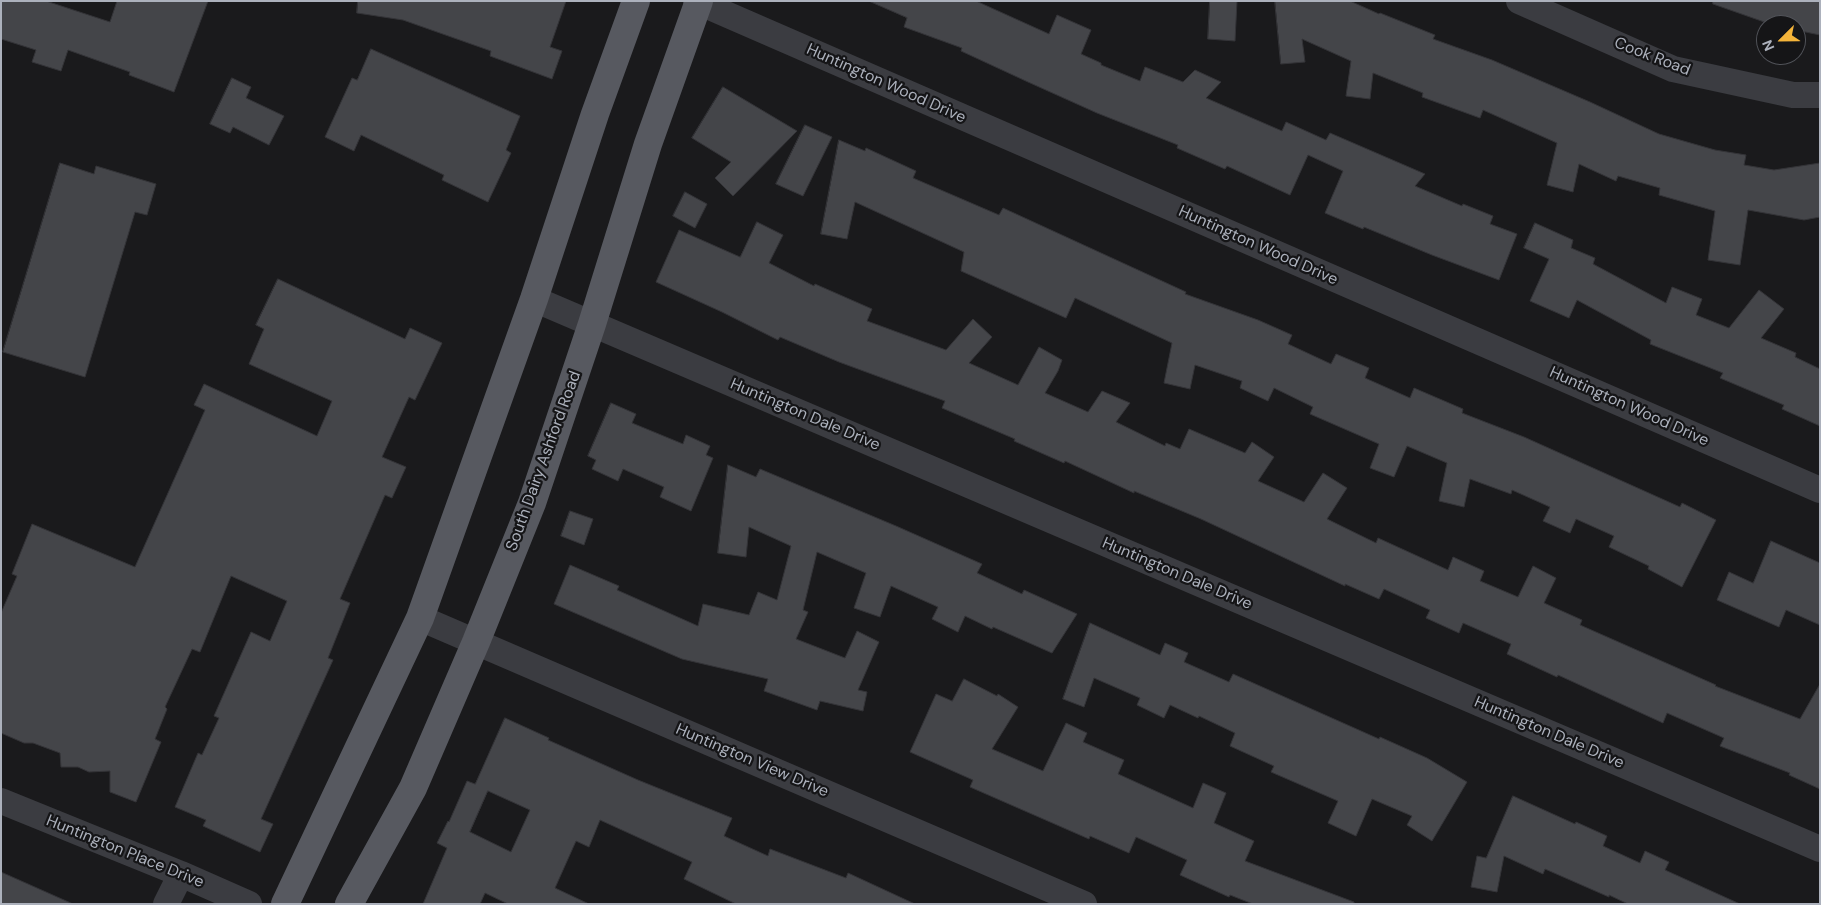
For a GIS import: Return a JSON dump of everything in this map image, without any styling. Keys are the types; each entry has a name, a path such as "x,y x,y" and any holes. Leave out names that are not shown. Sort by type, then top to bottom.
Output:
{"main road":[{"path":"284,904 420,618 534,300 595,114 636,1"},
{"name":"South Dairy Ashford Road","path":"349,904 413,788 476,642 532,503 592,324 648,144 698,2"}],"street":[{"name":"Cook Road","path":"1519,1 1673,69 1793,95 1820,95"},
{"name":"Huntington Wood Drive","path":"698,2 1820,490"},
{"name":"Huntington Dale Drive","path":"534,300 1820,849"},
{"name":"Huntington View Drive","path":"420,618 1084,904"},
{"name":"Huntington Place Drive","path":"1,801 181,874 249,904"},
{"path":"166,904 181,874"}],"building":[{"path":"1,1 46,1 110,22 117,1 208,1 174,92 129,75 130,72 68,50 61,71 32,62 36,50 1,39"},
{"path":"358,1 566,1 550,47 562,51 552,79 490,56 491,51 403,20 357,13"},
{"path":"869,1 976,1 1049,34 1057,15 1091,30 1081,54 1101,63 1101,65 1140,81 1145,67 1183,82 1195,70 1221,82 1206,98 1282,131 1286,122 1326,140 1330,133 1425,174 1415,186 1462,206 1463,204 1493,216 1490,224 1517,234 1499,280 1325,213 1343,171 1308,155 1290,195 1227,166 1225,169 1177,148 1178,145 1097,113 961,51 962,48 904,27 907,18"},
{"path":"1210,1 1237,1 1235,41 1208,39"},
{"path":"1275,1 1350,1 1435,35 1433,39 1492,60 1659,134 1715,150 1746,155 1744,165 1774,170 1820,163 1820,217 1804,220 1748,210 1740,265 1708,260 1715,211 1659,195 1660,188 1618,176 1616,181 1579,164 1573,192 1547,185 1557,143 1483,110 1480,118 1422,97 1423,93 1373,73 1370,99 1346,96 1351,61 1302,39 1305,62 1281,64"},
{"path":"1713,1 1820,1 1820,35 1806,32 1806,15 1756,15 1756,19 1713,4"},
{"path":"371,49 520,116 506,150 511,153 488,202 442,180 444,175 361,135 354,151 325,137 352,78 357,80"},
{"path":"232,78 251,87 246,98 284,116 269,145 233,127 230,133 210,124"},
{"path":"723,87 797,131 733,196 715,178 731,162 692,138"},
{"path":"805,125 832,137 803,196 776,184"},
{"path":"839,140 865,151 866,148 916,171 913,178 999,215 1003,208 1186,292 1185,294 1258,320 1292,335 1288,344 1331,364 1336,354 1369,368 1365,378 1410,398 1414,388 1463,409 1462,413 1524,437 1680,507 1682,503 1716,520 1682,587 1648,569 1649,566 1609,547 1614,536 1576,519 1570,533 1543,521 1550,507 1512,490 1511,494 1470,479 1464,507 1439,501 1447,463 1407,446 1394,477 1370,468 1379,444 1310,414 1313,407 1274,388 1268,401 1240,388 1242,381 1195,365 1190,389 1164,383 1172,343 1075,298 1066,318 961,271 964,252 855,202 847,239 821,234"},
{"path":"60,163 94,174 96,166 156,184 147,215 135,212 85,377 3,352"},
{"path":"685,192 707,204 695,228 673,216"},
{"path":"757,222 783,235 769,263 814,286 815,284 872,309 867,321 946,350 973,319 992,337 969,363 1018,385 1039,347 1062,360 1045,393 1088,412 1102,391 1130,403 1116,422 1165,446 1166,443 1180,449 1189,429 1245,453 1252,442 1274,457 1258,481 1304,502 1323,473 1347,488 1327,519 1376,543 1378,538 1448,570 1453,557 1484,571 1480,581 1518,597 1533,566 1556,578 1544,603 1582,620 1580,625 1715,686 1800,719 1820,684 1820,789 1789,775 1790,773 1720,746 1724,738 1667,713 1663,723 1507,654 1511,644 1463,623 1459,633 1426,618 1430,610 1384,589 1379,599 1345,584 1345,586 1201,519 1134,491 1134,493 1065,461 1064,463 1014,441 1015,439 942,408 945,401 839,362 780,337 778,340 656,282 679,230 740,257"},
{"path":"1535,223 1573,240 1571,248 1595,258 1593,264 1666,303 1672,287 1702,299 1696,315 1729,328 1759,290 1784,309 1761,338 1796,353 1795,357 1820,369 1820,426 1782,409 1784,405 1720,378 1723,373 1650,344 1651,340 1577,300 1569,318 1530,301 1549,259 1524,248"},
{"path":"278,279 405,339 410,328 442,343 415,400 409,397 382,457 406,467 392,498 385,495 340,599 350,603 328,658 333,660 261,819 273,824 260,852 203,826 206,820 175,807 198,753 202,755 219,718 214,716 251,632 270,641 287,601 231,576 200,652 192,649 165,707 167,709 155,739 161,742 136,802 110,792 110,771 89,772 78,767 61,767 60,753 33,743 24,743 1,733 1,613 17,576 12,574 32,524 135,567 205,410 194,405 204,384 317,436 332,401 249,364 264,329 256,325"},
{"path":"611,403 636,414 632,423 683,444 686,435 710,446 706,455 713,458 691,511 660,497 664,487 623,469 618,481 592,469 596,460 588,456"},
{"path":"728,465 756,477 760,469 896,526 982,564 977,573 1022,594 1024,590 1077,614 1052,653 965,616 958,632 932,619 938,607 891,586 880,617 854,608 866,573 817,552 803,610 808,612 796,639 845,658 857,631 879,642 858,690 867,692 863,711 820,701 817,710 764,691 768,679 682,659 554,604 570,565 619,586 617,590 698,626 703,604 749,615 758,592 777,600 791,546 749,527 746,557 718,553"},
{"path":"570,511 593,519 584,545 561,536"},
{"path":"1771,541 1820,563 1820,625 1786,610 1779,627 1717,600 1729,572 1753,583"},
{"path":"1090,623 1160,655 1165,643 1188,653 1184,662 1229,682 1233,674 1379,739 1380,737 1427,758 1467,782 1432,841 1407,825 1412,816 1372,799 1356,836 1328,823 1338,801 1271,772 1274,766 1230,746 1235,733 1199,716 1198,718 1170,705 1164,718 1137,705 1140,698 1094,678 1084,707 1063,699"},
{"path":"964,679 997,696 998,694 1018,707 992,749 1043,771 1066,723 1087,733 1083,742 1124,760 1118,774 1193,808 1203,783 1226,793 1214,823 1254,841 1245,861 1354,902 1354,904 1253,904 1230,895 1229,897 1180,875 1187,860 1136,837 1129,853 1090,836 1089,839 970,787 973,780 910,752 936,694 952,701"},
{"path":"505,718 549,738 548,740 638,780 732,818 724,836 768,856 770,849 846,878 848,873 915,904 736,904 684,879 692,862 600,820 589,847 576,841 555,888 589,904 508,904 485,893 480,904 423,904 447,848 437,843 449,822 467,781 475,784","holes":["488,791 530,810 511,852 470,832"]},
{"path":"1513,796 1607,836 1603,846 1640,863 1645,851 1669,862 1665,870 1740,904 1628,904 1545,869 1543,874 1504,856 1497,892 1471,887 1477,856 1486,858"},
{"path":"1,872 73,904 1,904"}]}
